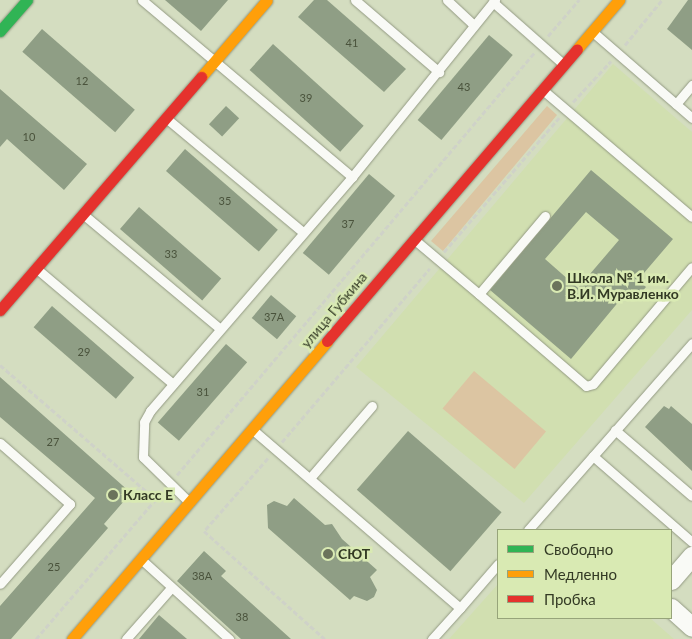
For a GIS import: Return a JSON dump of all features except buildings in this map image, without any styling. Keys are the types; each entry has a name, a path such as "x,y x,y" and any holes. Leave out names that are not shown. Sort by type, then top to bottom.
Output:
{"street":[{"path":"0,31 27,0"},
{"path":"0,310 267,0"},
{"name":"улица Губкина","path":"72,639 140,558 253,430 618,0"},
{"path":"672,579 692,556"},
{"path":"672,609 692,627"}],"lane":[{"path":"142,0 352,176"},
{"path":"355,0 439,72"},
{"path":"447,0 474,25"},
{"path":"189,502 170,484 142,452 144,422 219,328 352,176 439,72 494,1 564,64"},
{"path":"592,32 692,118"},
{"path":"676,104 692,85"},
{"path":"542,90 692,217"},
{"path":"166,118 303,232"},
{"path":"83,215 219,328"},
{"path":"479,294 544,216"},
{"path":"414,239 586,386 593,384 692,267"},
{"path":"36,269 173,384"},
{"path":"529,529 692,343"},
{"path":"310,478 372,406"},
{"path":"253,430 460,608"},
{"path":"615,430 692,496"},
{"path":"0,443 70,504 0,584"},
{"path":"593,456 692,542"},
{"path":"140,558 228,639"},
{"path":"432,639 497,565"},
{"path":"126,639 171,588"}],"path":[{"path":"36,639 155,499 170,484 579,0"},
{"path":"325,639 204,532 662,0"},
{"path":"0,365 155,499"}],"shaded area":[{"name":"Школа № 1 им. В.И. Муравленко","path":"613,64 692,132 692,310 524,503 356,367"},
{"path":"547,106 557,115 443,251 431,241"},
{"path":"474,371 546,431 515,469 443,409"},
{"path":"497,585 497,619 651,619 674,639 449,639"}],"traffic: fast":[{"path":"0,31 27,0"}],"traffic: slow":[{"path":"201,77 267,0"},
{"path":"577,49 619,0"},
{"path":"72,639 327,341"}],"traffic: jam":[{"path":"327,341 577,49"},
{"path":"0,310 201,77"}],"place":[{"name":"Школа № 1 им. В.И. Муравленко","path":"557,286"},
{"name":"Класс Е","path":"113,495"},
{"name":"СЮТ","path":"328,554"}]}
